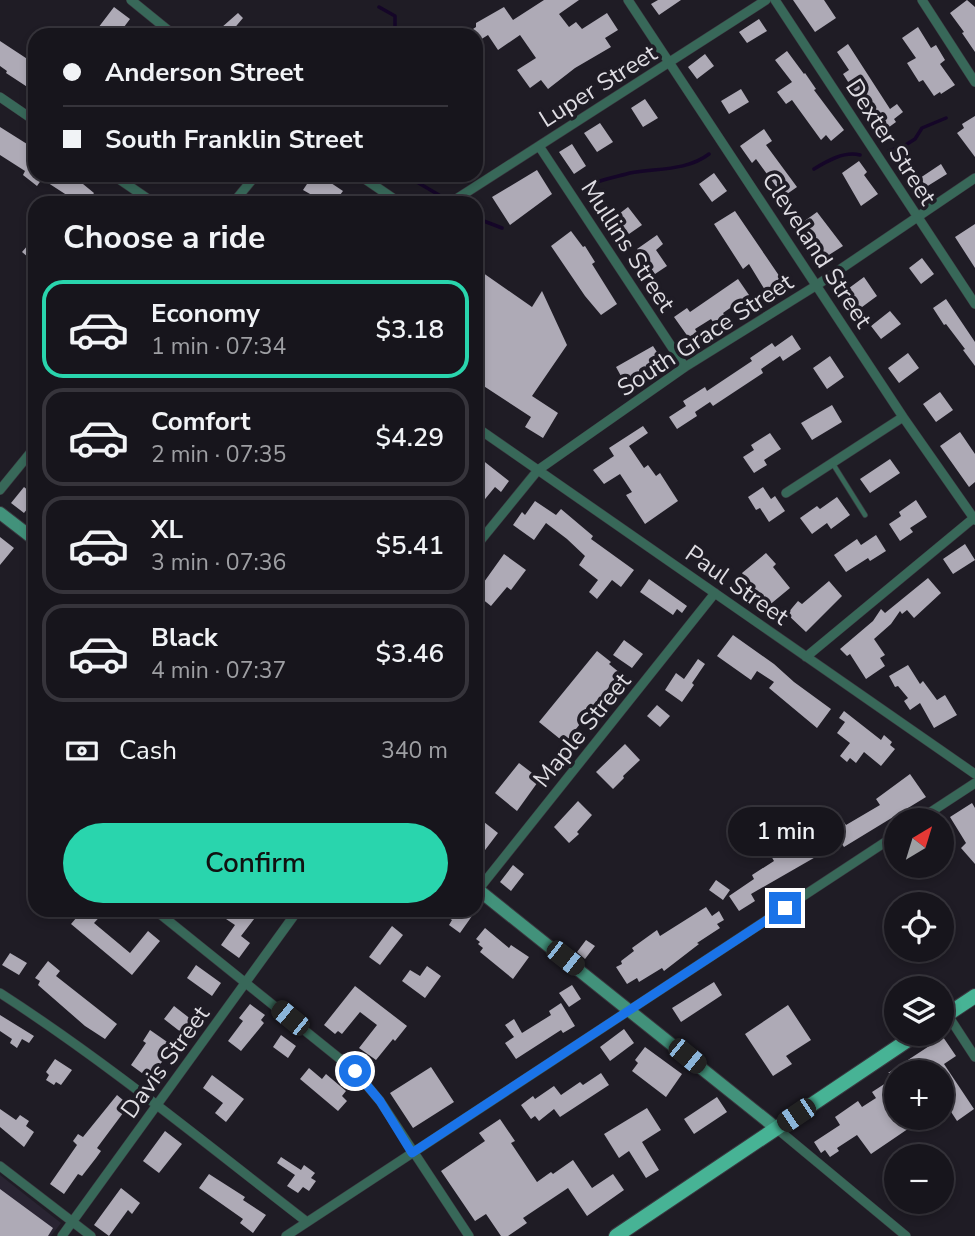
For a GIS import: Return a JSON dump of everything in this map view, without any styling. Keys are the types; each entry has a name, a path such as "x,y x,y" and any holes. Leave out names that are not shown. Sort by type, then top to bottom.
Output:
{"main road":[{"path":"0,513 28,535"},
{"path":"483,894 776,1128"},
{"path":"954,1010 975,996"},
{"path":"616,1236 899,1046"}],"street":[{"path":"131,0 165,28"},
{"name":"Cleveland Street","path":"628,0 903,417 975,518"},
{"name":"Luper Street","path":"483,181 766,0"},
{"name":"Dexter Street","path":"775,0 975,304"},
{"path":"922,0 975,82"},
{"path":"0,97 28,116"},
{"name":"Mullins Street","path":"539,145 685,367"},
{"name":"South Grace Street","path":"483,538 538,470 685,367 817,285 975,178"},
{"path":"123,182 144,196"},
{"path":"239,196 250,182"},
{"path":"369,182 390,196"},
{"name":"Luper Street","path":"461,196 482,182"},
{"path":"786,494 903,417"},
{"name":"Paul Street","path":"483,433 975,774"},
{"path":"0,491 28,456"},
{"path":"806,657 975,518"},
{"name":"Maple Street","path":"483,882 715,593"},
{"path":"937,808 975,783"},
{"path":"286,1236 884,843"},
{"path":"164,917 355,1071 380,1101 468,1236"},
{"name":"Davis Street","path":"62,1236 293,917"},
{"path":"0,993 38,1017 157,1106 307,1223"},
{"path":"954,1029 975,1057"},
{"path":"776,1128 906,1236"},
{"path":"0,1166 91,1236"}],"lane":[{"path":"833,463 865,515"}],"shaded area":[{"path":"0,1175 61,1223 51,1236 0,1236"}],"building":[{"path":"544,0 579,0 559,14 569,27 576,22 582,29 607,13 618,30 605,38 611,47 575,68 548,89 541,80 530,88 517,70 536,58 520,35 498,50 488,35 483,38 483,28 474,28 476,23 504,7 513,20"},
{"path":"658,0 681,0 659,15 651,4"},
{"path":"793,0 824,0 836,18 815,32"},
{"path":"967,0 975,7 975,52 950,13"},
{"path":"114,7 130,19 123,28 98,28"},
{"path":"238,13 243,18 235,28 221,28"},
{"path":"759,19 767,31 747,43 739,32"},
{"path":"918,27 931,48 936,45 945,60 940,64 955,85 941,94 940,92 934,96 923,80 919,82 907,63 916,58 902,38"},
{"path":"0,41 28,59 28,87 6,73 0,66"},
{"path":"848,44 890,109 897,104 903,112 894,119 896,122 881,133 843,74 849,70 837,52"},
{"path":"787,51 844,130 831,141 826,135 821,140 792,100 786,104 777,92 792,82 775,60"},
{"path":"705,54 714,66 697,79 688,67"},
{"path":"741,89 749,102 729,114 721,101"},
{"path":"645,99 658,118 643,127 631,108"},
{"path":"975,116 975,157 957,133 964,128 962,124"},
{"path":"600,123 613,142 597,152 584,133"},
{"path":"0,127 28,145 28,179 23,175 25,171 0,155"},
{"path":"764,129 772,141 766,145 797,187 787,194 781,187 778,189 756,159 752,163 740,146"},
{"path":"572,144 586,166 574,174 559,152"},
{"path":"859,161 867,172 864,175 878,194 861,206 842,173"},
{"path":"941,164 947,174 926,187 920,178"},
{"path":"537,170 552,194 510,225 492,197"},
{"path":"714,173 727,191 712,202 699,184"},
{"path":"47,182 81,182 94,193 92,196 68,196"},
{"path":"304,182 330,182 343,191 339,196 314,196 303,190 307,184"},
{"path":"628,207 642,225 629,234 615,217"},
{"path":"735,211 782,280 765,290 749,264 743,269 714,224"},
{"path":"817,212 843,246 821,260 799,225"},
{"path":"975,224 975,268 955,237"},
{"path":"571,231 583,247 585,246 595,262 592,264 617,304 601,315 551,246"},
{"path":"657,235 663,244 656,250 667,266 655,274 637,249"},
{"path":"28,245 28,257 22,252"},
{"path":"922,258 934,274 921,284 909,268"},
{"path":"483,273 532,307 542,291 567,345 532,396 558,413 543,438 525,427 531,417 483,386"},
{"path":"864,277 877,296 858,310 845,291"},
{"path":"738,279 749,295 723,313 726,317 715,325 711,319 695,329 699,336 691,341 674,317 687,308 690,312"},
{"path":"946,299 975,342 975,366 933,308"},
{"path":"890,311 901,324 881,339 871,326"},
{"path":"792,335 801,349 783,361 780,356 761,369 763,373 713,406 710,402 695,412 697,416 677,429 669,417 686,406 683,401 705,387 707,391 752,361 750,358 772,343 775,347"},
{"path":"653,346 664,363 627,387 616,367"},
{"path":"908,353 919,368 899,383 888,368"},
{"path":"830,356 844,377 827,389 813,368"},
{"path":"940,392 953,410 936,422 923,404"},
{"path":"832,405 842,422 812,440 801,423"},
{"path":"643,426 648,433 629,446 644,468 648,465 656,476 660,473 678,501 645,524 626,495 632,492 620,474 604,484 593,470 614,456 609,448"},
{"path":"960,432 975,454 975,482 969,487 940,446"},
{"path":"770,433 781,449 764,460 767,465 754,473 743,457 754,450 751,445"},
{"path":"890,459 900,473 870,493 860,479"},
{"path":"483,461 509,481 501,492 495,487 483,502"},
{"path":"24,487 28,490 28,508 24,513 11,503"},
{"path":"763,487 771,499 775,496 785,511 769,522 760,508 756,510 748,497"},
{"path":"837,497 850,515 831,529 827,523 812,534 800,518"},
{"path":"916,500 927,517 910,528 913,532 900,541 889,524 901,516 899,512"},
{"path":"535,501 556,515 561,509 593,536 591,539 634,570 621,587 612,580 597,599 589,592 598,580 579,565 585,556 567,539 546,523 534,540 513,525 522,512 525,515"},
{"path":"876,535 886,551 870,561 868,558 846,572 834,555 857,539 861,545"},
{"path":"0,537 14,548 0,565"},
{"path":"965,544 975,560 953,574 943,559"},
{"path":"766,553 776,564 773,567 790,588 767,607 742,573"},
{"path":"504,554 526,570 511,590 507,587 491,606 483,600 484,582"},
{"path":"928,578 941,593 914,618 907,610 902,614 900,611 891,624 874,639 885,655 880,658 885,666 866,679 850,654 847,656 840,649 873,621 881,609 885,613"},
{"path":"649,579 687,606 682,613 677,609 673,615 640,592"},
{"path":"829,581 842,596 806,632 787,614 798,601 802,604"},
{"path":"733,635 831,709 817,728 769,688 774,682 757,671 751,680 717,656"},
{"path":"624,640 643,654 632,668 613,655"},
{"path":"597,651 620,673 565,743 539,722"},
{"path":"698,659 705,664 682,702 665,690 676,673 684,679"},
{"path":"908,665 920,684 923,681 937,700 945,695 957,715 934,728 920,703 910,710 904,701 908,698 898,686 895,687 889,676"},
{"path":"657,705 670,716 660,727 647,716"},
{"path":"844,711 881,740 884,735 892,742 890,745 895,749 881,766 864,752 856,763 850,758 847,762 840,756 850,743 837,733 845,722 839,718"},
{"path":"625,744 640,760 613,789 596,772"},
{"path":"519,763 540,779 517,811 495,793"},
{"path":"910,774 926,797 908,808 884,808 884,823 844,847 824,819 831,815 836,822 841,818 846,825 880,805 876,799"},
{"path":"578,801 592,815 569,843 554,827"},
{"path":"972,803 975,808 975,864 961,848 966,843 954,824 954,814"},
{"path":"483,823 498,833 483,853"},
{"path":"809,838 819,855 751,894 755,901 739,911 729,896 754,879 752,875 774,861 770,854 780,847 784,852"},
{"path":"513,865 524,874 511,891 500,882"},
{"path":"716,880 730,890 723,900 709,890"},
{"path":"706,907 712,916 719,911 724,920 717,924 720,928 697,943 699,944 664,971 662,968 639,982 637,978 627,984 616,967 634,951 632,948 657,930 660,936"},
{"path":"77,917 100,917 94,923 130,953 148,931 160,941 132,975 71,924"},
{"path":"256,917 241,936 250,943 239,958 221,945 235,925 226,919"},
{"path":"448,917 471,917 460,933 449,925 452,920"},
{"path":"392,926 403,935 380,965 369,957"},
{"path":"485,928 509,948 511,945 529,957 513,979 480,952 483,948 476,939"},
{"path":"586,940 595,946 585,959 577,952"},
{"path":"10,953 27,963 19,975 2,965"},
{"path":"48,961 60,971 56,976 117,1024 105,1039 85,1026 38,985 40,981 35,978"},
{"path":"196,965 221,983 212,996 187,978"},
{"path":"427,966 441,976 425,998 402,981 410,970 420,976"},
{"path":"714,982 722,995 681,1022 672,1008"},
{"path":"572,985 581,999 569,1007 559,993"},
{"path":"355,986 407,1026 376,1060 359,1048 377,1025 360,1012 342,1034 338,1031 335,1034 324,1025"},
{"path":"561,1003 575,1026 563,1033 561,1030 516,1059 505,1043 514,1037 505,1025 514,1019 522,1033 551,1015 549,1011"},
{"path":"250,1004 265,1015 261,1020 264,1023 241,1051 228,1041 243,1021 239,1018"},
{"path":"788,1005 811,1040 786,1056 792,1064 773,1076 745,1034"},
{"path":"174,1006 192,1020 182,1033 164,1019"},
{"path":"0,1015 34,1036 29,1043 22,1039 17,1048 10,1043 12,1039 0,1031"},
{"path":"624,1029 634,1043 610,1061 600,1047"},
{"path":"150,1030 173,1046 150,1079 131,1065 146,1043 143,1041"},
{"path":"281,1035 296,1046 288,1058 273,1047"},
{"path":"929,1046 949,1046 956,1056 950,1060 908,1060"},
{"path":"645,1047 682,1074 666,1097 632,1071 638,1063 635,1060"},
{"path":"55,1059 72,1070 61,1085 56,1082 54,1085 46,1080 49,1075 46,1072"},
{"path":"431,1067 454,1102 413,1128 390,1093"},
{"path":"309,1068 322,1079 326,1074 346,1091 342,1096 347,1101 338,1111 300,1079"},
{"path":"601,1073 609,1085 560,1117 554,1109 539,1121 535,1116 531,1119 521,1105 554,1086 561,1095 580,1082 583,1085"},
{"path":"212,1075 244,1099 226,1122 215,1113 223,1103 203,1088"},
{"path":"954,1079 974,1109 957,1121 954,1116"},
{"path":"884,1084 884,1130 906,1130 871,1154 857,1135 837,1148 839,1151 830,1157 825,1150 821,1153 814,1142 840,1125 835,1117 858,1101 862,1107 876,1098 872,1092"},
{"path":"117,1095 129,1105 97,1148 101,1151 96,1158 82,1176 78,1174 64,1194 50,1184 77,1145 73,1141 78,1134 83,1137"},
{"path":"717,1097 727,1112 694,1134 684,1119"},
{"path":"647,1108 661,1130 642,1142 659,1170 646,1178 629,1151 619,1158 604,1134"},
{"path":"0,1109 16,1120 20,1115 29,1121 26,1126 34,1132 24,1147 0,1127"},
{"path":"500,1119 515,1141 511,1143 537,1182 573,1160 592,1188 613,1174 624,1190 587,1216 568,1188 523,1218 527,1223 508,1236 501,1236 486,1214 475,1221 441,1171 485,1141 479,1133"},
{"path":"165,1131 182,1144 159,1173 143,1161"},
{"path":"281,1157 301,1170 304,1165 315,1173 311,1178 316,1181 309,1191 303,1187 298,1193 287,1186 295,1175 277,1163"},
{"path":"209,1174 245,1197 243,1200 266,1215 253,1233 240,1223 243,1219 199,1188"},
{"path":"121,1188 140,1203 132,1214 128,1210 109,1236 94,1225"},
{"path":"0,1189 53,1228 48,1236 0,1236"}],"waterway":[{"path":"379,7 395,16 395,28"},
{"path":"889,151 915,139 922,128 946,118"},
{"path":"594,183 630,173 681,166 709,154"},
{"path":"814,169 842,156 860,155"},
{"path":"417,182 439,195"},
{"path":"483,221 502,228"}],"route":[{"path":"355,1071 380,1101 412,1153 785,908"}]}
